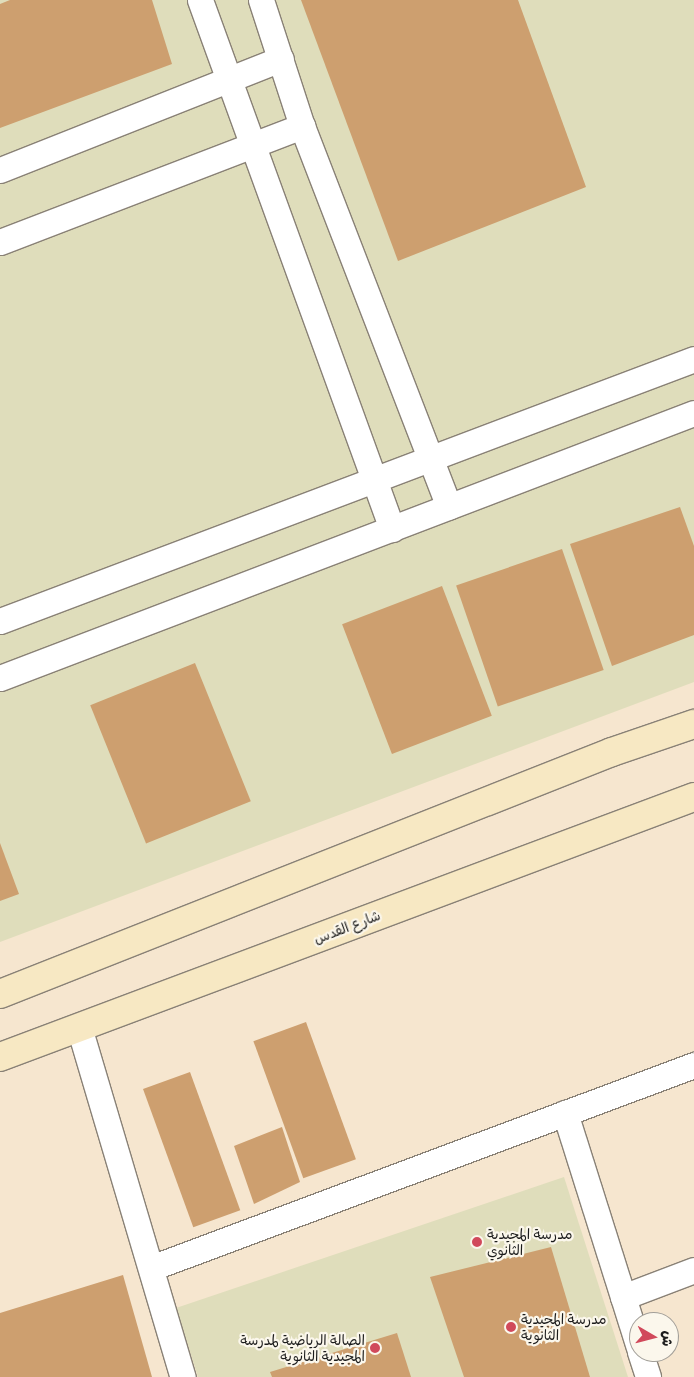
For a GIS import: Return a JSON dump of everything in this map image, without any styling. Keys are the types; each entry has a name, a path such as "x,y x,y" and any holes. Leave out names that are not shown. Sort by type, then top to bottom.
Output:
{"main road":[{"path":"0,994 612,752 694,724"},
{"name":"شارع القدس","path":"0,1057 694,797"}],"street":[{"path":"200,0 392,529"},
{"path":"261,0 302,126 449,507"},
{"path":"0,170 280,59"},
{"path":"0,242 302,126"},
{"path":"0,621 694,359"},
{"path":"0,678 694,413"},
{"path":"79,1027 183,1377"},
{"path":"151,1268 694,1065"},
{"path":"565,1113 629,1316"},
{"path":"623,1297 694,1270"},
{"path":"643,1362 648,1377"}],"shaded area":[{"path":"0,0 694,0 694,682 0,942"},
{"name":"مدرسة المجيدية الثانوي","path":"564,1177 628,1377 198,1377 176,1308"}],"building":[{"path":"10,0 152,0 172,64 0,128 0,4"},
{"path":"301,0 518,0 586,187 398,261"},
{"path":"680,507 694,546 694,635 612,666 570,544"},
{"path":"562,549 604,670 498,706 456,585"},
{"path":"442,586 492,716 392,754 342,624"},
{"path":"195,663 251,801 146,843 90,705"},
{"path":"0,843 19,894 0,901"},
{"path":"306,1022 356,1159 303,1178 253,1041"},
{"path":"190,1072 240,1210 193,1227 143,1089"},
{"path":"282,1127 300,1182 254,1204 234,1146"},
{"name":"مدرسة المجيدية الثانوية","path":"551,1247 590,1377 464,1377 430,1277"},
{"path":"123,1275 152,1377 0,1377 0,1313"},
{"name":"الصالة الرياضية لمدرسة المجيدية الثانوية","path":"397,1333 411,1377 272,1377 270,1372"}],"place":[{"name":"مدرسة المجيدية الثانوي","path":"477,1242"},
{"name":"مدرسة المجيدية الثانوية","path":"511,1327"},
{"name":"الصالة الرياضية لمدرسة المجيدية الثانوية","path":"375,1348"}]}
